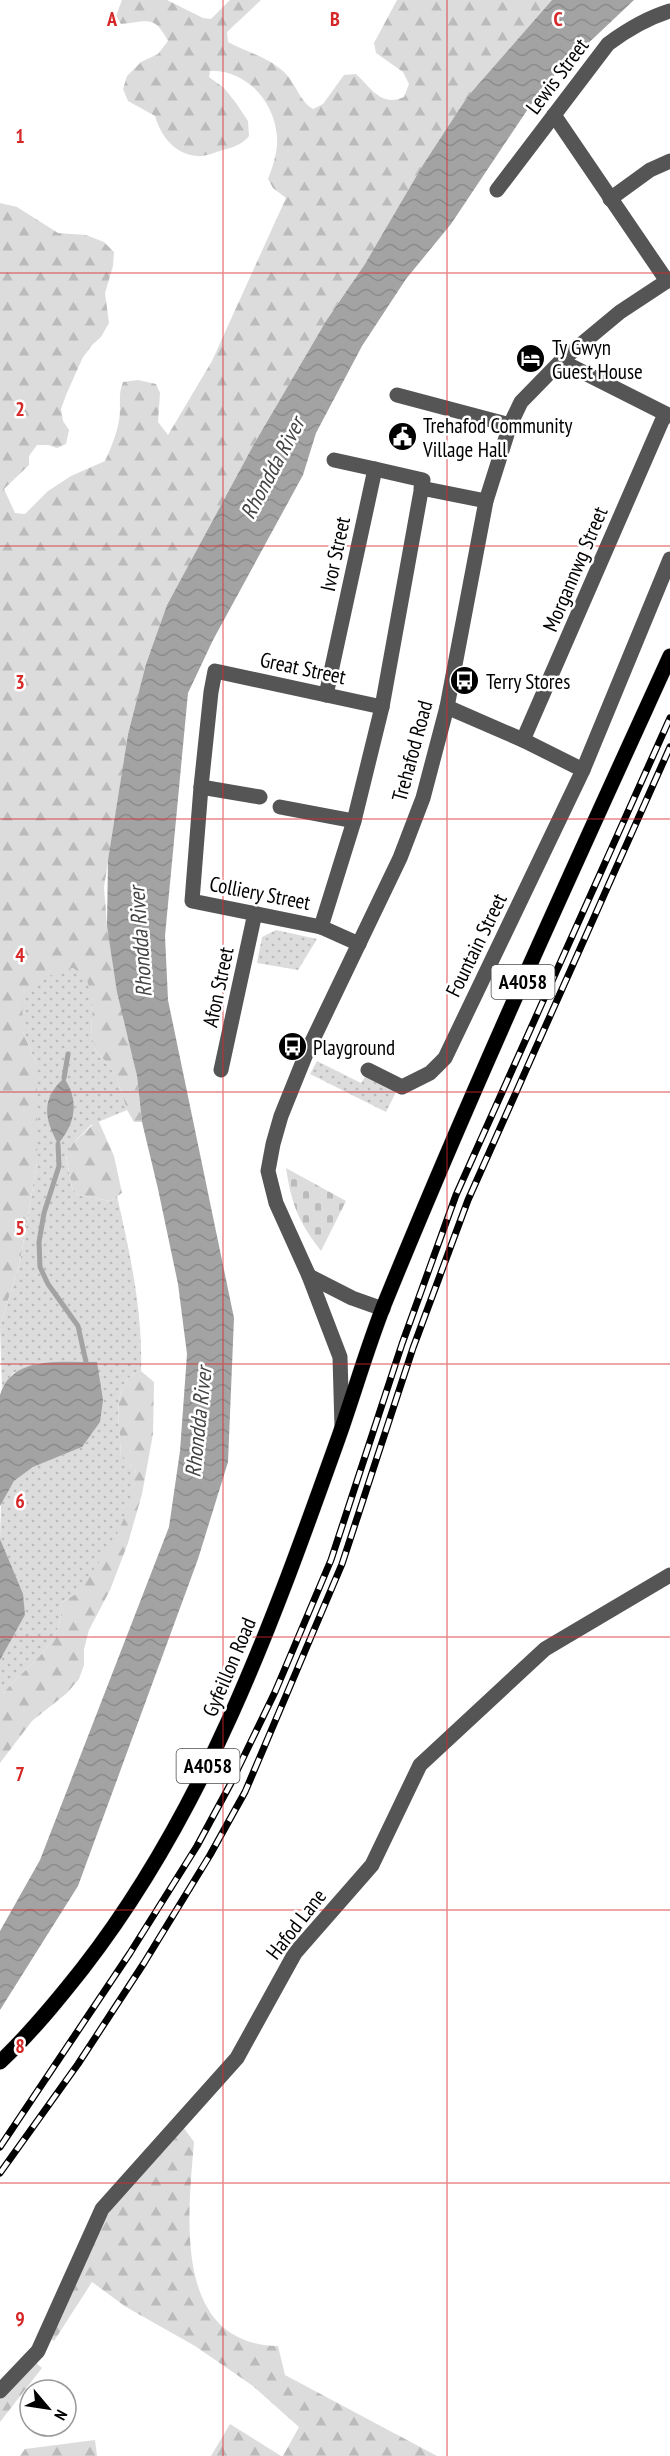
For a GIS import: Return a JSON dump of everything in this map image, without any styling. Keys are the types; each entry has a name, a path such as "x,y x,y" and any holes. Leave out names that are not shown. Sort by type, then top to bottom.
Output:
{"main road":[{"name":"A4058","path":"382,1309 470,1102 670,657"},
{"name":"Gyfeillon Road","path":"0,2062 58,2000 144,1884 218,1747 261,1646 342,1427 382,1309"}],"street":[{"name":"Lewis Street","path":"497,190 608,44 656,15 670,11"},
{"path":"554,114 610,199 668,280"},
{"path":"610,199 650,170 670,160"},
{"name":"Trehafod Road","path":"342,1427 340,1357 309,1276 276,1203 268,1171 281,1116 306,1054 400,858 423,798 447,707 486,501 510,425 521,402 561,361 620,312 668,280"},
{"path":"561,361 668,415"},
{"path":"397,395 510,425"},
{"name":"Morgannwg Street","path":"524,740 668,415"},
{"path":"334,460 375,469 486,501"},
{"name":"Ivor Street","path":"326,695 375,469"},
{"path":"321,927 354,821 382,706 422,484"},
{"path":"447,707 524,740 583,770 670,559"},
{"name":"Great Street","path":"215,671 382,706"},
{"name":"Colliery Street","path":"215,671 210,692 192,901 321,927 358,944"},
{"name":"Fountain Street","path":"368,1070 402,1087 430,1073 445,1058 583,770"},
{"path":"201,787 260,797"},
{"path":"280,807 354,821"},
{"name":"Afon Street","path":"221,1070 255,913"},
{"path":"309,1276 352,1298 382,1309"},
{"name":"Hafod Lane","path":"0,2391 38,2351 102,2209 237,2058 295,1953 372,1865 420,1765 544,1649 670,1575"}],"green space":[{"path":"122,0 167,0 203,18 211,19 230,0 261,0 227,32 228,42 277,66 313,109 323,104 344,75 356,74 372,91 383,98 389,100 404,97 409,84 403,72 376,53 374,43 397,0 552,0 468,96 365,264 326,321 254,444 167,605 146,664 128,734 104,887 107,926 137,1076 142,1122 134,1122 127,1110 117,1079 108,1064 97,1053 91,1036 93,999 73,968 61,973 23,1032 37,1065 37,1163 20,1262 0,1326 0,203 17,207 58,233 86,235 104,242 114,252 113,266 105,293 109,323 101,337 83,357 61,409 63,421 69,430 66,444 57,448 37,445 29,456 29,465 4,489 15,513 25,514 48,491 71,476 105,461 119,423 120,392 123,382 138,380 156,384 160,393 158,422 168,435 212,361 286,198 273,188 268,179 277,148 275,124 271,112 256,90 246,82 223,72 210,71 209,77 224,88 248,121 249,136 236,146 203,156 189,155 175,148 165,137 155,116 128,101 123,89 127,76 141,62 158,54 168,41 154,23 144,21 121,24 116,16"},
{"path":"276,930 317,939 298,970 257,963 262,937"},
{"path":"73,968 86,977 93,999 91,1036 97,1053 108,1064 117,1079 127,1110 91,1125 73,1143 66,1156 72,1188 78,1195 110,1201 117,1196 122,1217 138,1305 141,1371 131,1376 120,1395 121,1457 136,1469 128,1509 114,1541 77,1593 61,1603 56,1632 41,1655 0,1697 0,1660 25,1615 0,1539 1,1503 14,1481 33,1467 82,1447 97,1362 39,1363 13,1373 2,1388 0,1326 20,1262 37,1163 37,1065 23,1032 22,999 40,979"},
{"path":"317,1061 361,1083 365,1077 396,1092 386,1112 310,1074"},
{"path":"98,1120 114,1156 122,1193 110,1201 78,1195 72,1188 66,1155 73,1143"},
{"path":"286,1168 346,1201 321,1251 297,1212"},
{"path":"141,1371 154,1382 153,1434 142,1494 128,1543 110,1590 89,1630 84,1649 84,1665 79,1679 67,1693 32,1721 0,1763 0,1697 41,1655 56,1632 61,1603 77,1593 94,1522 125,1516 136,1469 121,1457 120,1396 131,1376"},
{"path":"183,2127 194,2142 190,2238 194,2271 203,2300 219,2324 244,2340 278,2346 285,2375 437,2456 283,2456 299,2427 253,2386 195,2346 126,2307 92,2282 54,2341 48,2337 97,2231 117,2200"},
{"path":"34,2361 42,2368 34,2378 18,2378"},
{"path":"18,2378 18,2399 0,2422 0,2398"},
{"path":"230,2424 281,2456 211,2456"},
{"path":"95,2440 97,2456 20,2456 25,2449"}],"water":[{"name":"Rhondda River","path":"552,0 634,0 544,85 451,224 406,279 362,346 316,433 303,475 213,640 188,693 165,936 168,1000 234,1318 228,1462 198,1559 78,1886 0,2010 0,1931 40,1860 169,1527 180,1451 187,1354 178,1284 142,1122 137,1076 117,992 107,926 108,860 128,734 146,664 167,605 254,444 326,321 365,264 423,165 468,96"},
{"path":"64,1078 74,1104 72,1120 58,1144 50,1126 47,1109 51,1094"},
{"path":"55,1362 97,1362 103,1400 100,1422 82,1447 33,1467 14,1481 0,1506 0,1395 6,1382 27,1367"},
{"path":"0,1539 23,1594 25,1615 0,1660"}],"waterway":[{"path":"64,1078 68,1054"},
{"path":"58,1144 59,1166 44,1213 39,1242 40,1267 48,1284 78,1326 86,1362"}],"railway":[{"path":"0,2147 130,1953 197,1846 231,1783 275,1692 331,1560 402,1344 456,1195 670,718"},
{"path":"0,2173 78,2064 144,1963 210,1855 245,1792 342,1564 413,1348 468,1200 670,747"}],"place":[{"name":"Ty Gwyn Guest House","path":"531,359"},
{"name":"Trehafod Community Village Hall","path":"402,437"},
{"name":"Terry Stores","path":"465,681"},
{"name":"Playground","path":"292,1047"}]}
